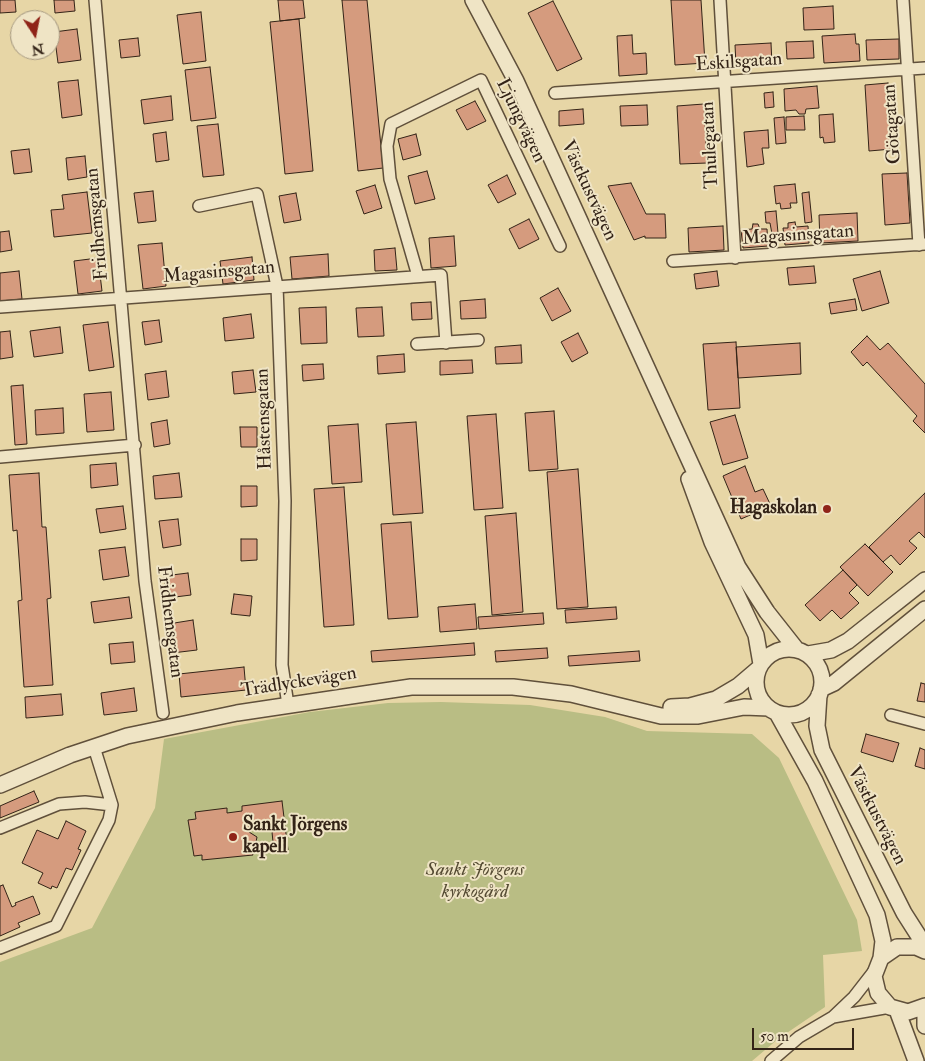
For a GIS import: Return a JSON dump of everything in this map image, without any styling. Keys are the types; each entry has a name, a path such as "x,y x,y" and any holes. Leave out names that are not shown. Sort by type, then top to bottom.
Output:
{"street":[{"name":"Fridhemsgatan","path":"95,0 135,445 145,581 163,713"},
{"name":"Västkustvägen","path":"473,0 516,81 738,567 767,612 802,652"},
{"name":"Thulegatan","path":"720,0 735,258"},
{"name":"Götagatan","path":"903,0 922,244"},
{"name":"Eskilsgatan","path":"555,93 925,68"},
{"name":"Ljungvägen","path":"418,276 390,179 387,146 391,124 481,80 560,246"},
{"name":"Håstensgatan","path":"199,206 258,194 277,286 285,501 282,665 288,705"},
{"name":"Magasinsgatan","path":"673,261 922,244"},
{"name":"Magasinsgatan","path":"0,307 441,275 446,343"},
{"path":"417,344 478,340"},
{"name":"Västkustvägen","path":"663,402 712,542 756,635 760,666"},
{"path":"0,457 135,445"},
{"path":"925,580 848,641 831,650 777,651 760,666 756,680 761,701 773,711 799,714 811,707 820,692 834,683 925,609"},
{"path":"802,652 820,670 820,692"},
{"name":"Trädlyckevägen","path":"614,704 679,707 703,703 727,693 760,666"},
{"name":"Trädlyckevägen","path":"0,785 94,747 127,736 288,705 411,687 513,687 560,692 661,716 698,716 744,707 773,711"},
{"name":"Västkustvägen","path":"820,692 817,726 822,750 904,913 925,946"},
{"name":"Västkustvägen","path":"773,711 808,767 877,916 883,941 878,964 876,988 881,999 893,1008"},
{"path":"891,715 925,724"},
{"path":"0,948 56,926 109,820 112,805 94,747"},
{"path":"0,828 58,804 85,802 112,805"},
{"path":"771,1061 799,1037 833,1017 854,997 878,964 897,947 916,947 925,951"},
{"path":"833,1017 893,1008 908,1012 925,1006"},
{"path":"893,1008 916,1061"},
{"path":"925,1015 925,1026"}],"green space":[{"name":"Sankt Jörgens kyrkogård","path":"441,702 530,705 605,717 647,731 752,734 779,758 857,920 862,951 823,955 825,1007 778,1039 752,1061 0,1061 0,962 92,928 155,808 164,739 310,712 388,703"}],"building":[{"path":"0,0 15,0 16,10 0,13"},
{"path":"54,0 74,0 75,11 60,12 60,10 55,10"},
{"path":"278,0 303,0 305,18 280,21"},
{"path":"342,0 367,0 383,168 358,171"},
{"path":"671,0 701,0 705,63 675,65"},
{"path":"553,1 582,59 557,71 528,13"},
{"path":"833,6 834,29 804,30 803,8"},
{"path":"201,12 206,61 183,64 177,15"},
{"path":"299,19 313,171 285,174 270,22"},
{"path":"77,29 81,60 58,63 58,60 60,60 60,31"},
{"path":"855,34 856,44 859,44 860,61 824,63 822,36"},
{"path":"632,35 633,54 646,53 647,74 619,76 617,36"},
{"path":"138,38 140,56 121,58 119,40"},
{"path":"899,39 899,59 867,60 866,40"},
{"path":"813,41 814,58 787,59 786,42"},
{"path":"771,43 772,64 736,65 735,45"},
{"path":"210,67 216,118 191,121 185,70"},
{"path":"78,80 82,115 62,118 58,82"},
{"path":"888,83 892,149 869,151 865,85"},
{"path":"817,86 819,108 806,109 805,114 799,114 796,110 785,111 784,89"},
{"path":"773,92 774,107 765,108 764,93"},
{"path":"171,96 173,120 144,124 141,100"},
{"path":"475,101 486,121 467,130 456,110"},
{"path":"704,104 707,163 680,164 677,106"},
{"path":"647,105 648,125 621,126 620,106"},
{"path":"583,109 584,124 559,126 559,111"},
{"path":"833,114 835,142 824,143 823,137 820,138 819,115"},
{"path":"804,116 805,130 786,130 786,117"},
{"path":"784,117 786,143 776,144 774,118"},
{"path":"218,124 224,175 203,177 197,126"},
{"path":"768,130 769,148 762,148 764,164 747,167 744,132"},
{"path":"166,132 169,160 156,162 153,134"},
{"path":"416,134 421,155 403,160 398,139"},
{"path":"29,149 32,172 14,174 11,151"},
{"path":"85,156 87,177 68,180 66,158"},
{"path":"427,171 435,199 415,204 408,176"},
{"path":"907,173 910,223 885,225 882,174"},
{"path":"507,175 516,194 498,203 488,185"},
{"path":"631,183 646,214 665,214 666,238 645,238 645,236 634,240 608,186"},
{"path":"795,184 797,203 790,203 791,208 781,209 780,203 776,204 774,186"},
{"path":"375,185 382,208 364,214 356,191"},
{"path":"153,191 156,221 138,223 134,193"},
{"path":"87,192 92,233 54,237 51,210 64,209 62,195"},
{"path":"809,192 812,222 805,223 802,193"},
{"path":"296,193 301,220 284,223 279,196"},
{"path":"776,211 778,233 772,234 770,223 766,223 765,212"},
{"path":"857,213 858,241 820,243 819,215"},
{"path":"529,219 539,239 519,249 509,229"},
{"path":"795,222 796,227 808,226 809,243 785,245 783,228 788,228 788,223"},
{"path":"753,224 758,224 760,229 767,229 768,246 743,248 741,230 752,229"},
{"path":"723,226 724,250 689,252 688,228"},
{"path":"9,231 12,250 0,252 0,232"},
{"path":"454,236 456,266 431,268 429,238"},
{"path":"162,243 166,286 143,289 138,245"},
{"path":"395,248 397,270 375,271 374,250"},
{"path":"328,254 329,276 292,279 290,257"},
{"path":"252,257 254,280 223,284 220,261"},
{"path":"98,258 102,291 78,294 74,261"},
{"path":"814,266 816,283 789,285 787,268"},
{"path":"19,271 22,299 0,301 0,273"},
{"path":"717,271 719,286 696,289 694,274"},
{"path":"880,271 889,303 862,311 853,279"},
{"path":"558,288 571,311 552,321 540,298"},
{"path":"485,299 486,318 461,319 460,301"},
{"path":"855,299 857,310 831,314 829,303"},
{"path":"431,302 432,319 412,320 411,303"},
{"path":"326,307 327,343 301,344 299,308"},
{"path":"382,307 384,336 358,337 356,308"},
{"path":"251,314 254,338 225,341 223,318"},
{"path":"159,320 162,342 145,345 142,322"},
{"path":"108,322 114,367 89,371 83,325"},
{"path":"60,327 63,353 34,357 30,331"},
{"path":"10,331 13,357 0,359 0,332"},
{"path":"578,333 588,353 572,362 561,342"},
{"path":"867,336 880,350 888,343 925,384 925,433 913,421 917,416 867,362 863,366 851,352"},
{"path":"736,342 740,408 708,410 703,344"},
{"path":"800,343 801,374 738,378 736,347"},
{"path":"521,345 522,363 496,364 495,347"},
{"path":"404,354 405,372 378,374 377,356"},
{"path":"472,360 473,373 440,375 440,361"},
{"path":"323,364 324,379 303,381 302,365"},
{"path":"253,370 256,392 234,394 232,372"},
{"path":"166,371 169,397 148,400 145,374"},
{"path":"23,385 27,444 15,445 11,386"},
{"path":"111,392 114,430 87,432 84,394"},
{"path":"63,408 64,433 36,435 35,410"},
{"path":"554,411 558,469 529,471 525,413"},
{"path":"496,414 503,508 474,510 467,416"},
{"path":"735,415 748,458 723,465 710,422"},
{"path":"167,420 170,444 154,447 151,423"},
{"path":"416,422 423,513 393,515 386,424"},
{"path":"358,424 362,482 332,484 328,426"},
{"path":"240,427 257,427 257,447 241,447"},
{"path":"116,463 118,485 91,488 90,465"},
{"path":"745,466 755,492 763,489 771,506 741,519 723,476"},
{"path":"578,469 588,607 557,609 547,472"},
{"path":"39,473 42,527 46,527 51,598 47,599 53,685 24,687 18,601 22,600 17,530 13,531 9,475"},
{"path":"179,473 182,497 155,499 153,476"},
{"path":"241,486 257,486 257,506 241,507"},
{"path":"344,487 354,625 324,627 314,489"},
{"path":"925,493 925,538 919,532 909,541 917,548 900,565 891,555 883,562 869,547"},
{"path":"123,506 126,529 100,533 96,509"},
{"path":"516,513 523,612 492,615 485,516"},
{"path":"178,519 181,545 163,548 159,521"},
{"path":"411,522 418,617 388,619 381,524"},
{"path":"241,539 257,539 257,560 241,561"},
{"path":"865,544 893,572 868,596 840,567"},
{"path":"125,547 129,576 103,580 99,550"},
{"path":"843,570 857,585 849,593 859,603 841,619 832,610 820,621 805,605"},
{"path":"188,573 191,595 167,598 164,576"},
{"path":"234,594 252,596 250,616 231,614"},
{"path":"129,597 132,618 94,623 91,602"},
{"path":"475,604 477,629 440,632 438,607"},
{"path":"616,607 617,619 566,623 565,610"},
{"path":"543,613 544,624 479,629 478,617"},
{"path":"193,620 197,650 172,653 168,624"},
{"path":"133,642 135,662 111,664 109,644"},
{"path":"474,643 475,655 372,662 371,651"},
{"path":"547,648 548,658 496,662 495,651"},
{"path":"639,651 640,661 569,666 568,656"},
{"path":"244,667 246,690 181,697 179,674"},
{"path":"921,683 925,684 925,702 917,701"},
{"path":"134,688 137,711 104,715 101,693"},
{"path":"61,694 63,715 26,718 25,697"},
{"path":"866,734 899,743 893,762 861,752"},
{"path":"920,748 925,750 925,769 915,766"},
{"path":"34,791 39,802 0,818 0,806"},
{"path":"282,801 288,850 274,852 271,822 249,825 249,832 257,837 256,842 251,843 253,855 202,860 202,855 194,856 188,820 196,819 195,812 227,808 227,813 242,811 242,806"},
{"path":"66,821 86,831 78,849 81,850 72,870 66,868 57,888 52,886 51,889 38,883 43,873 22,863 37,830 58,839"},
{"path":"3,885 12,907 16,905 15,903 33,896 40,914 18,923 20,927 0,936 0,886"}],"place":[{"name":"Hagaskolan","path":"827,509"},
{"name":"Sankt Jörgens kapell","path":"233,837"}]}
